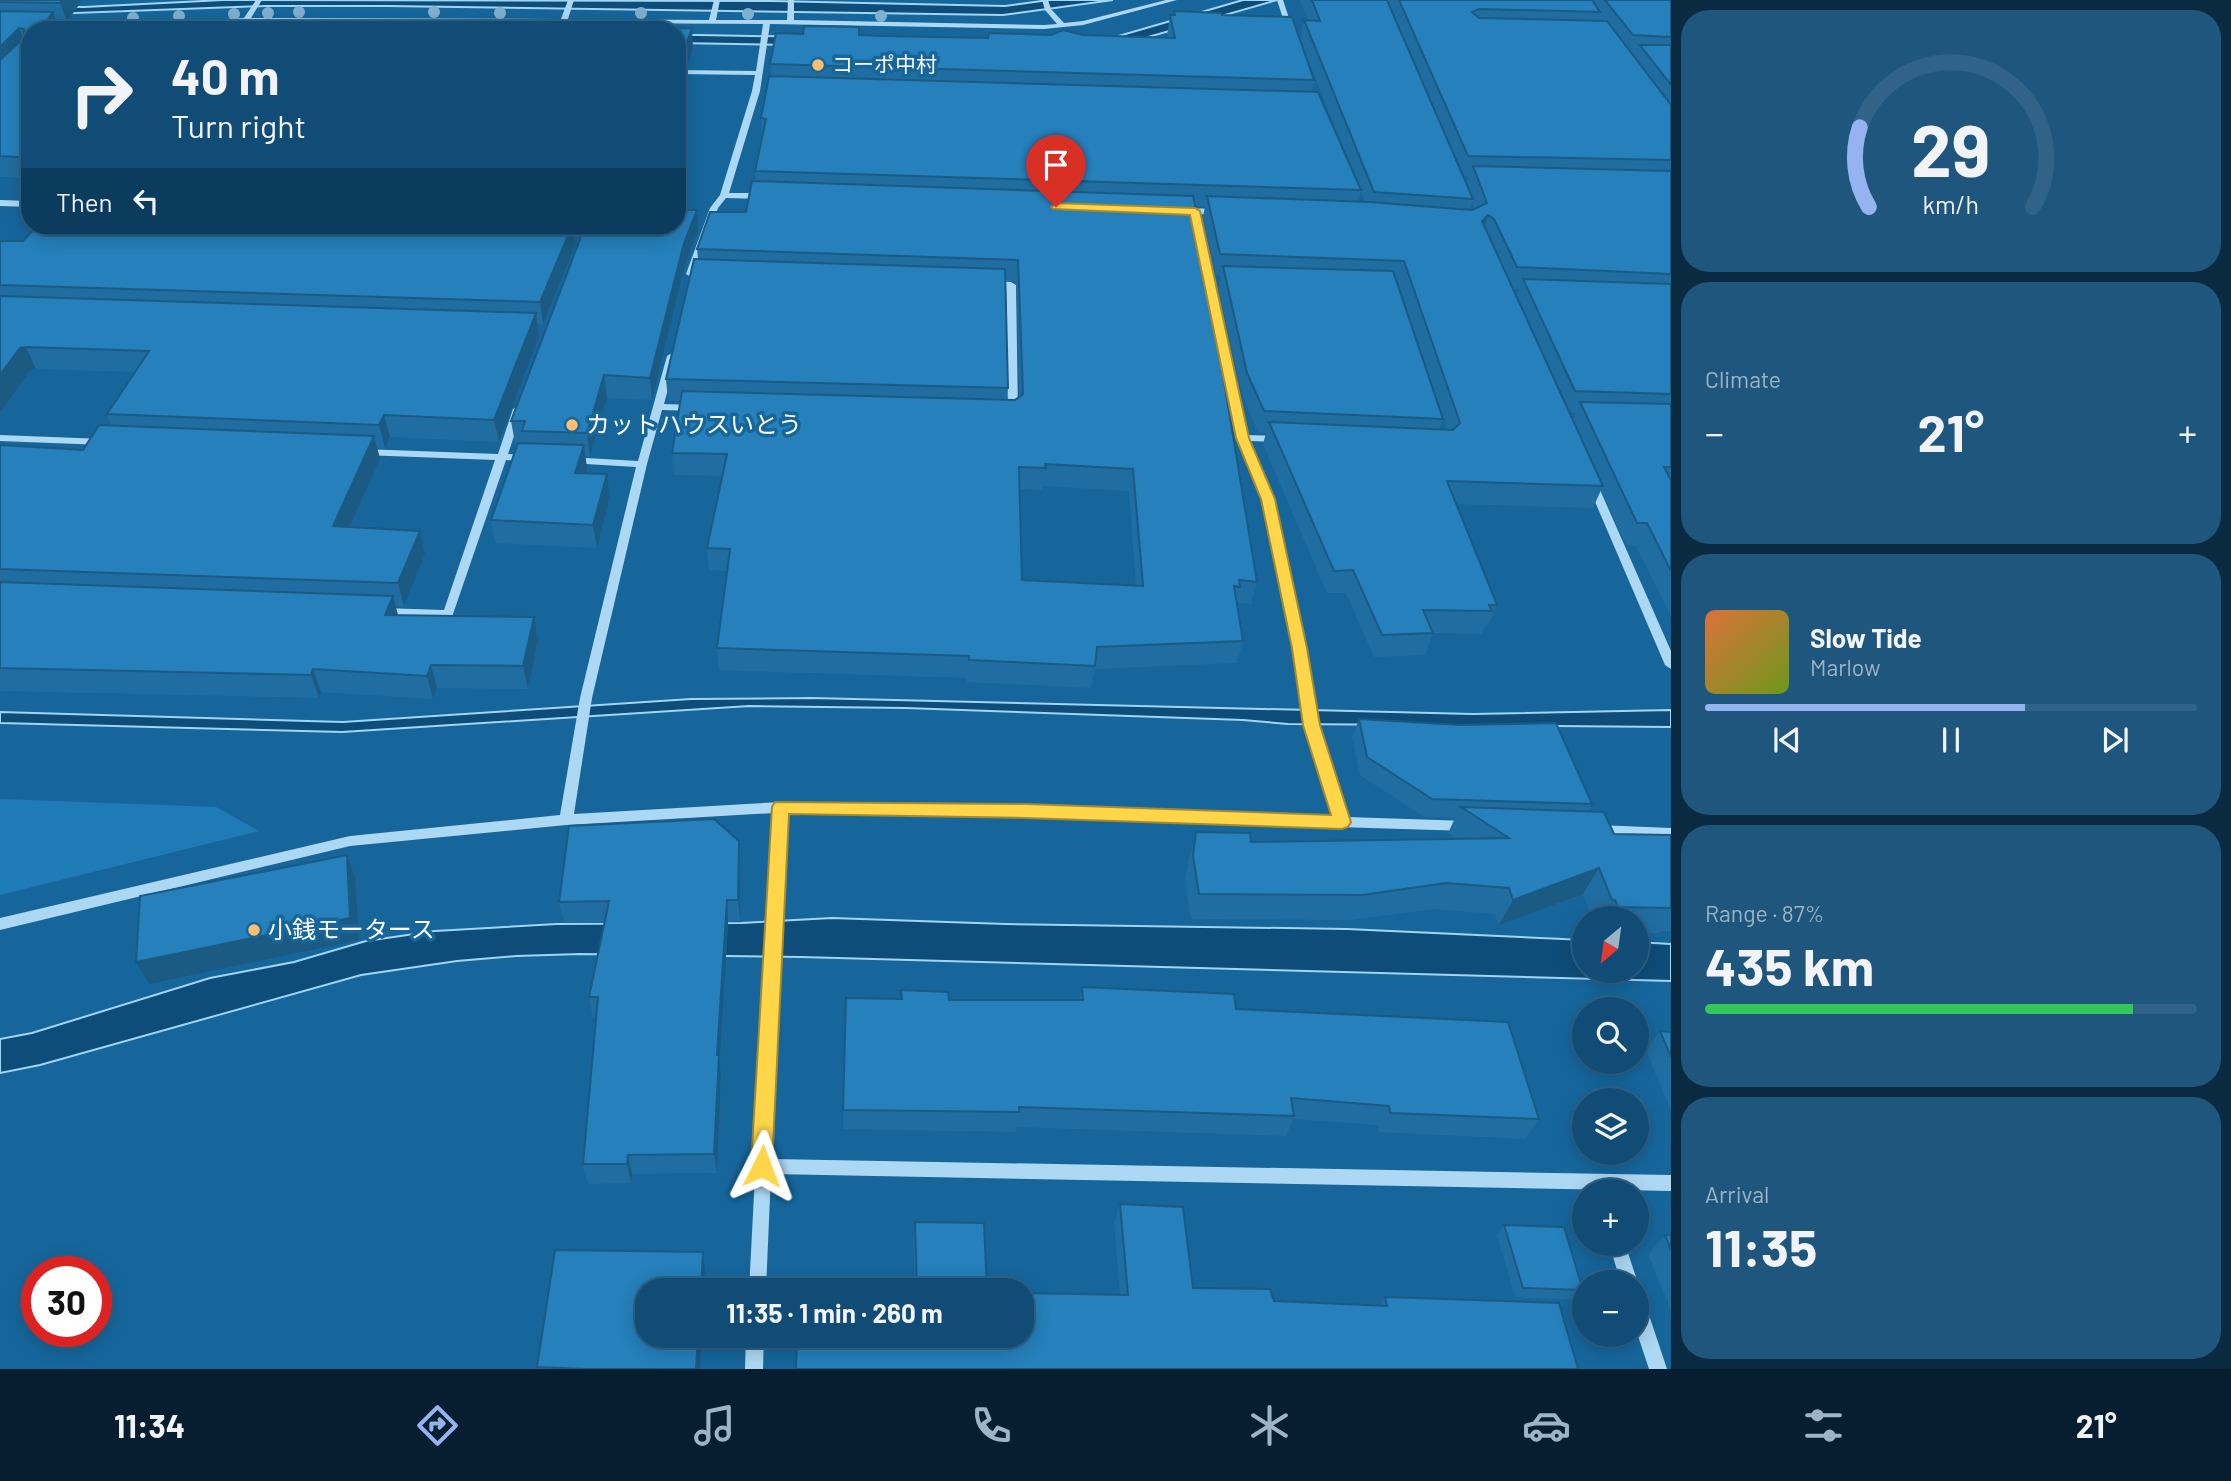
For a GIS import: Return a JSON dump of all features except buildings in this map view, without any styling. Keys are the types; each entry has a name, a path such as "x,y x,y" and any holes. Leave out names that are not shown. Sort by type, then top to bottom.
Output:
{"street":[{"path":"246,20 259,0"},
{"path":"712,22 717,0"},
{"path":"1045,0 1048,10 1062,25"},
{"path":"686,22 1062,25 1083,23 1174,0"},
{"path":"1280,0 1293,36"},
{"path":"233,21 564,21 570,3"},
{"path":"790,22 791,4"},
{"path":"688,288 708,221 724,195 756,91 767,22"},
{"path":"686,72 760,73"},
{"path":"756,91 770,92"},
{"path":"724,195 779,197"},
{"path":"0,203 21,204"},
{"path":"1167,211 1234,213"},
{"path":"1195,211 1197,222"},
{"path":"691,275 705,275"},
{"path":"983,284 1011,285 1013,416 1000,416"},
{"path":"1214,307 1242,438 1268,499 1300,648 1312,725 1342,822"},
{"path":"566,820 586,698 642,464 675,341"},
{"path":"366,611 448,614 500,457 524,394"},
{"path":"659,407 700,408"},
{"path":"0,438 121,442"},
{"path":"1242,438 1297,440"},
{"path":"347,451 540,459"},
{"path":"553,459 642,464"},
{"path":"1588,476 1671,665"},
{"path":"757,1278 771,959 781,807"},
{"path":"0,924 350,841 566,820 781,807 1026,811 1479,827"},
{"path":"1589,830 1671,833"},
{"path":"762,1166 1572,1185"},
{"path":"1649,1184 1671,1183"},
{"path":"1649,1342 1658,1369"},
{"path":"754,1369 755,1348"}],"shaded area":[{"path":"223,0 772,1 1005,6 1049,0 1113,0 1003,15 265,6 21,15 0,6 84,7"},
{"path":"1243,0 1277,0 1103,50 686,43 686,35 1098,42"},
{"path":"812,698 1473,714 1671,710 1671,727 1288,724 1243,720 906,708 749,706 342,732 0,723 0,712 343,722 691,699"},
{"path":"0,799 216,807 259,831 0,895"},
{"path":"832,918 1005,924 1347,929 1572,939 1572,978 801,957 580,954 516,956 457,961 361,975 40,1065 0,1073 0,1039 32,1033 210,978 294,962 366,941 435,931 557,924 741,923"},
{"path":"1649,943 1671,944 1671,981 1649,980"}],"place":[{"name":"コーポ中村","path":"818,65"},
{"name":"カットハウスいとう","path":"572,425"},
{"name":"小銭モータース","path":"254,930"}],"route":[{"path":"762,1166 781,807 1026,811 1342,822 1312,725 1300,648 1268,499 1242,438 1195,211 1056,207"}]}
